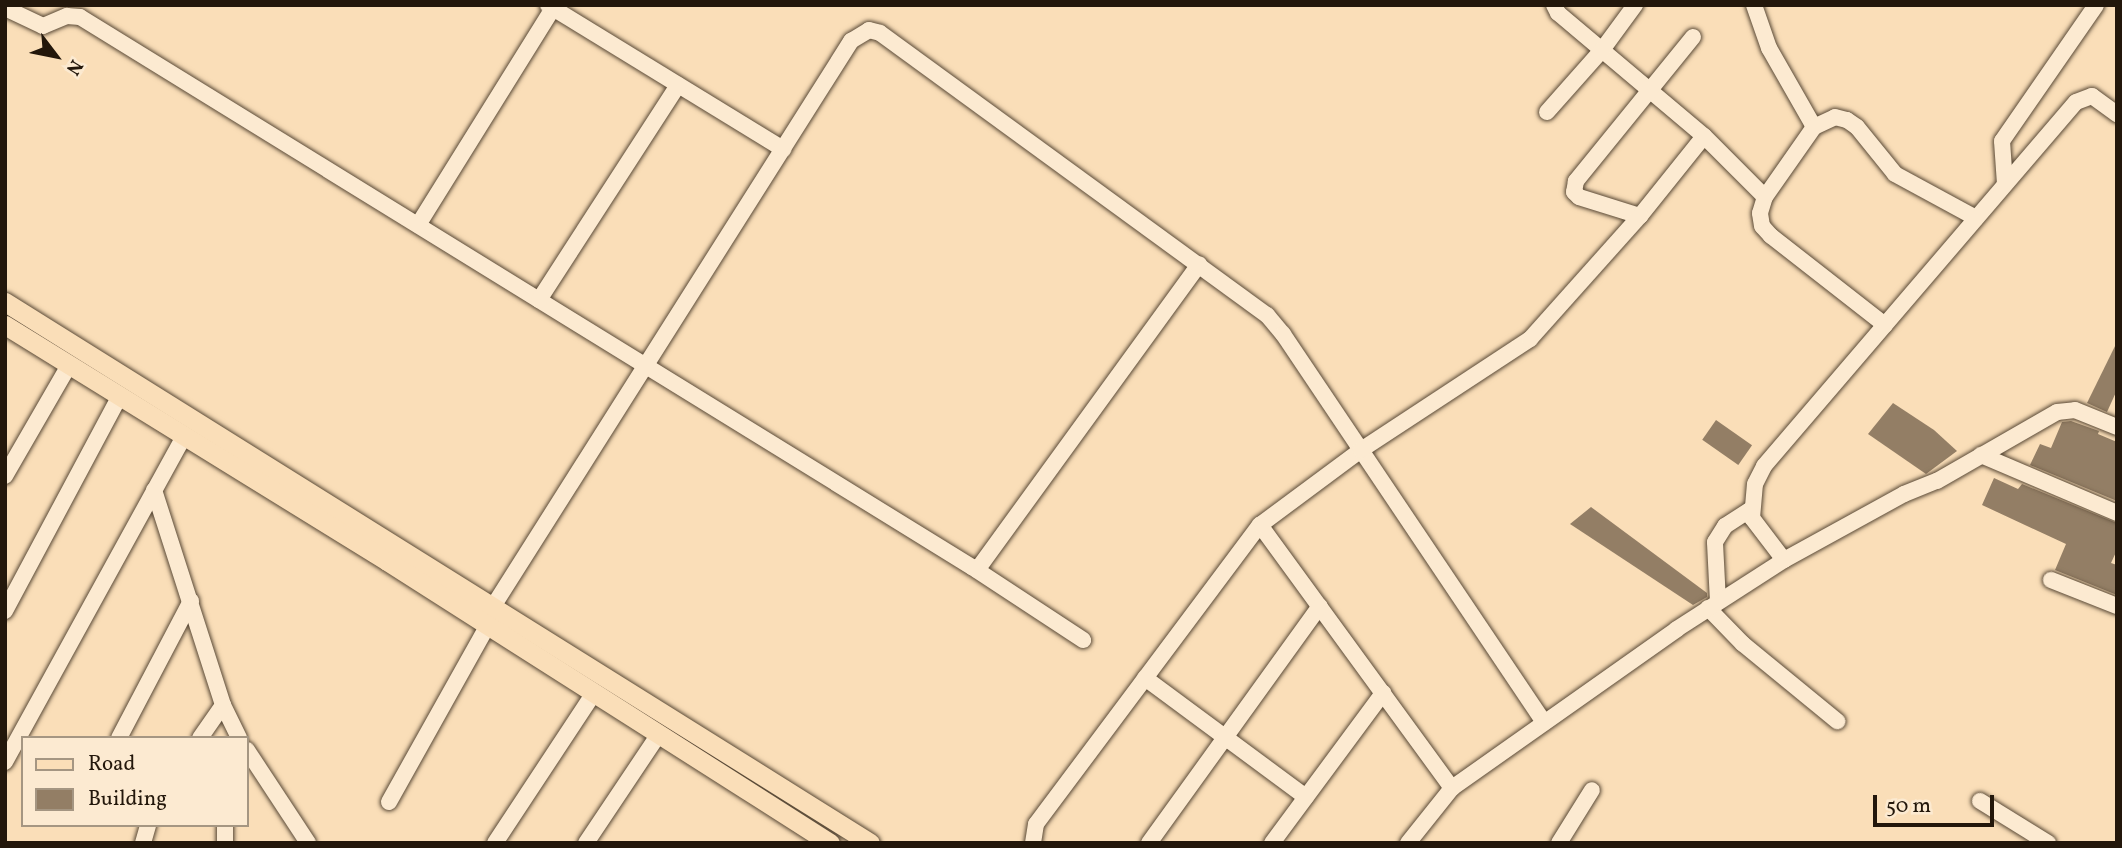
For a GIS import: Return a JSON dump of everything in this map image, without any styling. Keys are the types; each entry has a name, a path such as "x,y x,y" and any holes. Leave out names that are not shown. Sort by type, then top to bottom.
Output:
{"main road":[{"path":"5,302 488,618 594,693 830,843"},
{"path":"8,332 69,365 488,618 870,843"}],"street":[{"path":"1554,5 1558,13 1704,136 1765,197"},
{"path":"1547,112 1602,50 1635,5"},
{"path":"1754,5 1769,48 1814,127"},
{"path":"2006,184 2002,141 2096,5"},
{"path":"418,225 550,7 783,149"},
{"path":"5,8 43,26 67,16 80,17 977,570 1083,640"},
{"path":"389,803 488,618 851,41 869,30 880,33 1199,264 1275,325 1544,722"},
{"path":"1640,216 1579,197 1573,186 1693,37"},
{"path":"538,300 678,85"},
{"path":"1784,560 1756,525 1751,509 1755,484 1764,466 2083,96 2101,99 2117,114"},
{"path":"1885,325 1771,236 1762,226 1760,212 1765,197 1814,127 1835,117 1847,120 1857,127 1895,174 1976,218"},
{"path":"1032,843 1036,824 1260,525 1361,450 1539,331 1640,216 1704,136"},
{"path":"977,570 1199,264"},
{"path":"5,476 69,365"},
{"path":"5,611 120,396"},
{"path":"1408,843 1452,788 1713,605 1784,560 1904,494 1937,481 2064,410 2083,412 2117,427"},
{"path":"5,762 10,742 184,436"},
{"path":"1982,454 2117,513"},
{"path":"154,490 223,705 238,736"},
{"path":"1751,509 1725,526 1715,542 1713,605 1743,644 1837,721"},
{"path":"1260,525 1452,788"},
{"path":"2051,580 2117,606"},
{"path":"119,736 191,601"},
{"path":"1149,843 1320,606"},
{"path":"1145,678 1306,797"},
{"path":"495,843 594,693"},
{"path":"1272,843 1383,693"},
{"path":"201,736 223,705"},
{"path":"229,720 229,736"},
{"path":"586,843 659,734"},
{"path":"248,752 307,843"},
{"path":"1559,843 1591,790"},
{"path":"1980,802 2048,843"}],"building":[{"path":"2117,342 2117,390 2107,412 2087,403"},
{"path":"1893,403 1934,430 1957,451 1926,474 1868,434"},
{"path":"1716,420 1752,445 1738,465 1702,440"},
{"path":"2071,421 2099,431 2098,434 2117,442 2117,501 2030,465 2040,444 2051,448 2062,422"},
{"path":"1994,478 2018,489 2022,484 2117,523 2117,550 2111,563 2117,565 2117,595 2055,570 2066,544 1982,505"},
{"path":"1591,507 1707,593 1707,597 1693,605 1570,524"}]}
